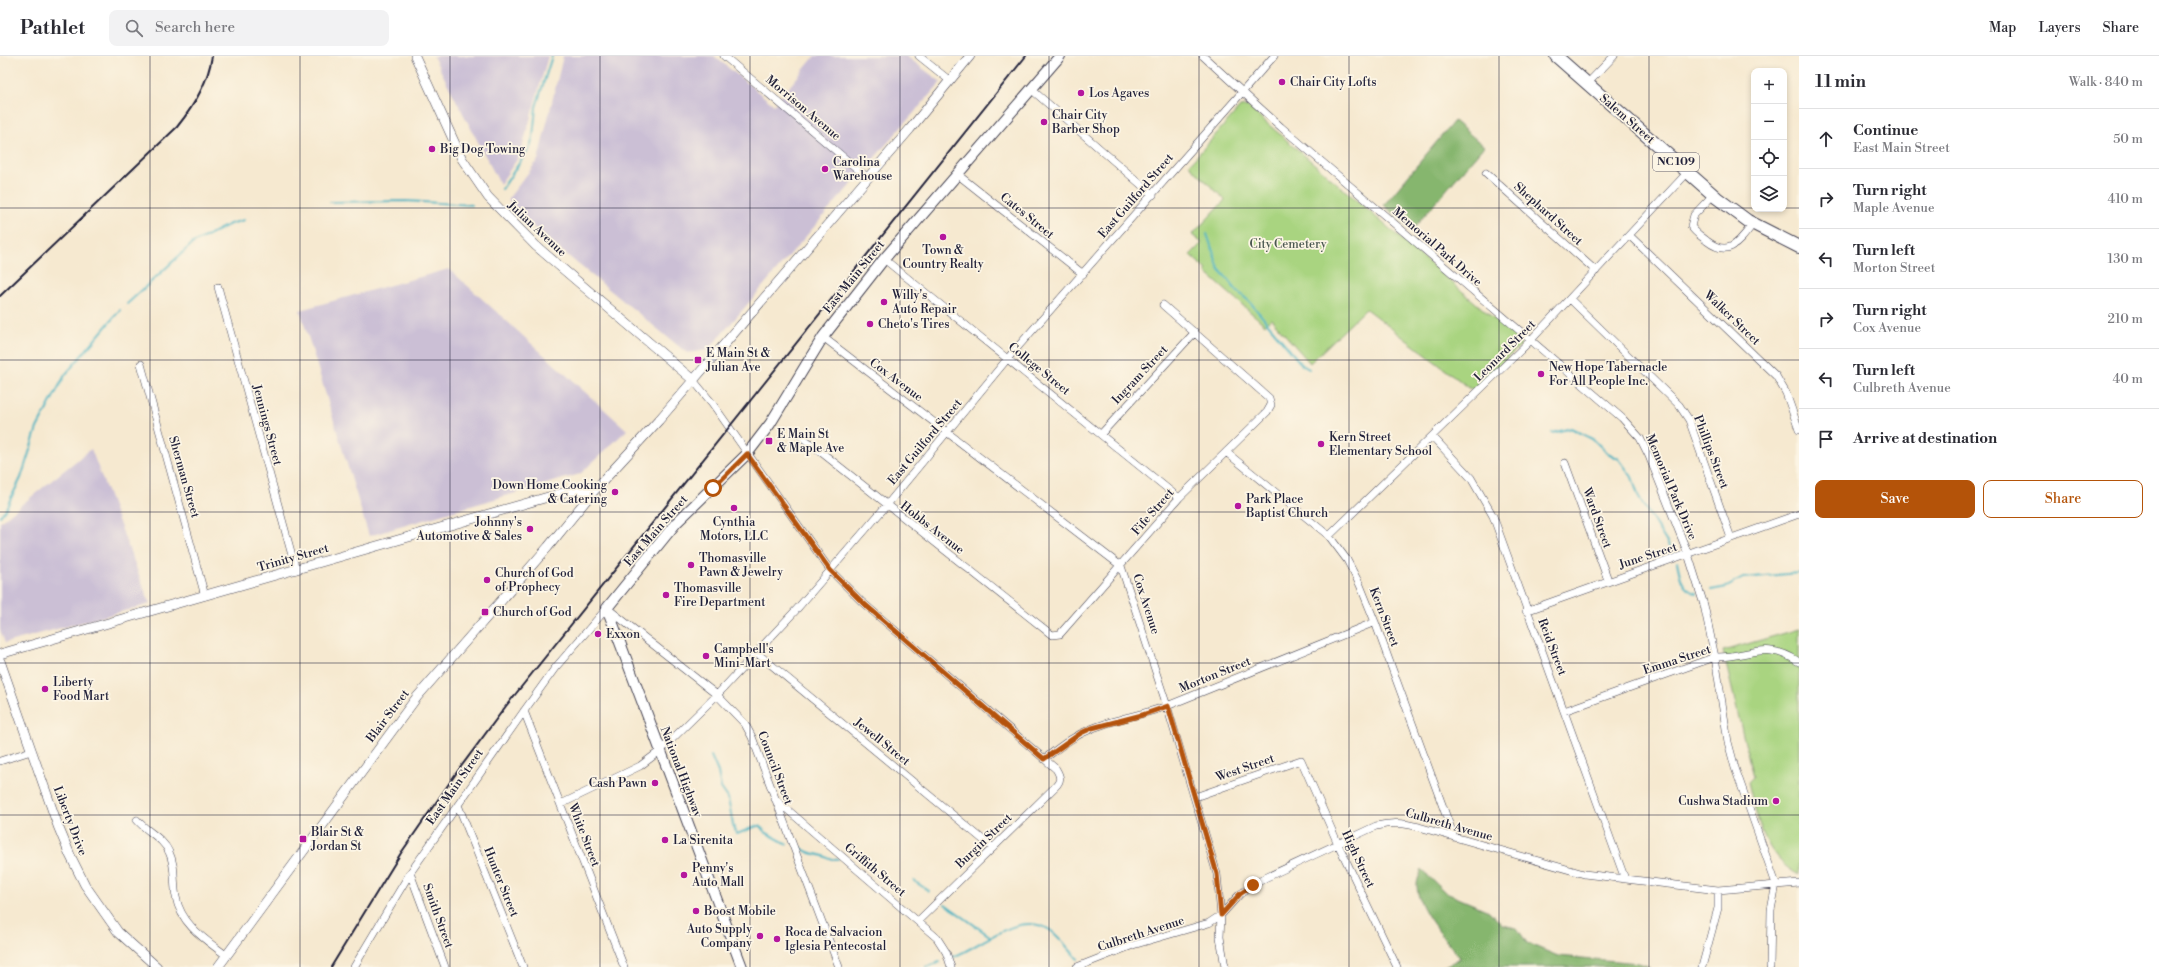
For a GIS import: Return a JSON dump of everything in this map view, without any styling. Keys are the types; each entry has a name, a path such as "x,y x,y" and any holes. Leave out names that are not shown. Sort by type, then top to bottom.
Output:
{"main road":[{"name":"East Main Street","path":"607,608 676,523 747,454 770,424 823,337 884,259 1060,56"},
{"name":"Salem Street","path":"1556,56 1713,195 1753,224 1799,247"},
{"name":"National Highway","path":"607,608 742,967"}],"street":[{"name":"Julian Avenue","path":"415,56 462,159 488,197 536,246 693,380"},
{"name":"Morrison Avenue","path":"724,56 868,178"},
{"path":"919,56 949,80"},
{"path":"592,493 642,440 868,178 970,56"},
{"name":"Memorial Park Drive","path":"1203,56 1530,341 1622,418 1640,438 1688,554 1704,605 1715,657 1728,742 1735,768 1776,884"},
{"name":"East Guilford Street","path":"561,804 640,766 660,751 717,695 757,653 886,506 1008,358 1274,56"},
{"path":"1587,84 1614,56"},
{"path":"1031,89 1153,195"},
{"name":"Leonard Street","path":"1329,536 1433,437 1530,341 1630,236 1688,172"},
{"name":"Shephard Street","path":"1486,173 1596,272"},
{"name":"Cates Street","path":"957,174 1083,274"},
{"path":"1713,195 1694,215 1691,226 1694,231 1716,248 1727,249 1732,247 1753,224"},
{"name":"Walker Street","path":"1630,236 1776,376 1786,394 1799,430"},
{"name":"College Street","path":"884,259 1008,358 1178,498"},
{"name":"Jennings Street","path":"218,287 296,570"},
{"name":"Phillips Street","path":"1570,299 1679,405 1689,420 1731,538"},
{"path":"1163,305 1195,332"},
{"name":"Fife Street","path":"1056,636 1060,634 1122,566 1178,498 1267,412 1271,404 1269,398 1195,332"},
{"name":"Ingram Street","path":"1101,434 1195,332"},
{"name":"Cox Avenue","path":"823,337 1122,566 1168,706 1217,874 1221,915 1220,938 1225,967"},
{"name":"Sherman Street","path":"141,364 205,596"},
{"path":"693,380 712,403 830,570 862,602 1044,759"},
{"name":"Hobbs Avenue","path":"797,433 886,506 1052,635 1056,636"},
{"name":"Reid Street","path":"1433,437 1471,478 1493,516 1526,611 1625,879"},
{"name":"Kern Street","path":"1226,452 1329,536 1350,566 1375,622 1454,837"},
{"name":"Ward Street","path":"1565,463 1608,580"},
{"name":"Trinity Street","path":"0,654 569,491 583,490 592,493"},
{"name":"Blair Street","path":"218,967 399,720 548,547 592,493"},
{"name":"June Street","path":"1526,611 1608,580 1688,554 1799,514"},
{"name":"Council Street","path":"607,608 717,695 745,724 752,737 838,967"},
{"name":"East Main Street","path":"354,967 410,873 524,711 555,668 607,608"},
{"name":"Morton Street","path":"1044,759 1081,733 1092,728 1142,715 1168,706 1375,622"},
{"name":"Emma Street","path":"1564,711 1715,657 1726,657 1765,649 1778,652 1799,662"},
{"name":"Jewell Street","path":"757,653 993,848"},
{"name":"Liberty Drive","path":"0,661 31,751 70,855 85,886 118,932 156,967"},
{"name":"White Street","path":"524,711 624,967"},
{"path":"0,761 31,751"},
{"name":"Burgin Street","path":"918,921 1060,782 1060,776 1056,769 1044,759"},
{"name":"West Street","path":"1195,797 1301,760"},
{"name":"High Street","path":"1301,760 1338,844 1398,967"},
{"name":"Griffith Street","path":"774,799 937,938 946,952 951,967"},
{"name":"Hunter Street","path":"458,805 523,967"},
{"path":"137,820 145,829 162,841 169,852 175,876 176,897 180,912 187,923 227,956"},
{"name":"Culbreth Avenue","path":"1077,967 1133,945 1209,923 1221,915 1240,894 1253,885 1376,826 1389,822 1400,822 1584,874 1718,890 1799,883"},
{"name":"Smith Street","path":"410,873 445,967"},
{"path":"1770,967 1771,910 1776,884"},
{"path":"1702,967 1718,908 1718,890"}],"shaded area":[{"path":"433,56 548,56 520,155 500,184"},
{"path":"563,56 714,56 774,105 815,56 906,56 941,82 708,350 687,353 551,242 513,209 508,199 538,160"},
{"path":"449,269 627,430 580,474 369,536 300,310"},
{"path":"91,449 150,604 5,643 0,630 0,522"}],"green space":[{"name":"City Cemetery","path":"1247,106 1520,341 1521,345 1472,390 1366,309 1310,363 1271,319 1265,325 1205,272 1207,270 1190,255 1202,243 1192,235 1225,200 1189,165 1240,107"},
{"path":"1454,121 1484,146 1412,230 1384,205"},
{"path":"1799,629 1799,875 1787,867 1778,858 1770,847 1759,822 1748,782 1753,777 1723,651"},
{"path":"1422,870 1446,893 1489,911 1502,925 1517,928 1527,943 1558,956 1639,963 1650,967 1444,967 1460,958 1433,923 1421,903 1417,884"}],"waterway":[{"path":"502,189 530,147 533,137 536,107 552,56"},
{"path":"330,202 406,201 472,205"},
{"path":"127,304 193,243 230,224 244,220"},
{"path":"1207,234 1219,269 1237,291 1250,302 1302,365 1309,369"},
{"path":"0,516 5,510 21,478 37,428 65,375 120,310"},
{"path":"1552,433 1571,428 1594,440 1606,452 1619,459 1632,477 1639,498 1674,554"},
{"path":"1677,562 1680,577 1684,585 1687,589 1696,593"},
{"path":"1711,590 1727,587 1743,578 1799,573"},
{"path":"711,756 718,772 721,788 728,798 733,825 737,834 760,826 765,832 787,844"},
{"path":"797,846 808,852 824,856 829,859 838,859"},
{"path":"914,881 929,891"},
{"path":"945,904 991,937"},
{"path":"953,957 1000,932 1025,924 1038,925 1050,930 1078,959"},
{"path":"926,967 940,962"}],"railway":[{"path":"0,296 177,127 189,111 204,85 212,56"},
{"path":"331,967 401,853 457,772 506,706 1026,56"}],"place":[{"name":"Chair City Lofts","path":"1282,82"},
{"name":"Los Agaves","path":"1081,93"},
{"name":"Chair City Barber Shop","path":"1044,122"},
{"name":"Big Dog Towing","path":"432,149"},
{"name":"Carolina Warehouse","path":"825,169"},
{"name":"Town & Country Realty","path":"943,237"},
{"name":"Willy's Auto Repair","path":"884,302"},
{"name":"Cheto's Tires","path":"870,324"},
{"name":"E Main St & Julian Ave","path":"698,360"},
{"name":"New Hope Tabernacle For All People Inc.","path":"1541,374"},
{"name":"E Main St & Maple Ave","path":"769,441"},
{"name":"Kern Street Elementary School","path":"1321,444"},
{"name":"Down Home Cooking & Catering","path":"615,492"},
{"name":"Park Place Baptist Church","path":"1238,506"},
{"name":"Cynthia Motors, LLC","path":"734,508"},
{"name":"Johnny's Automotive & Sales","path":"530,529"},
{"name":"Thomasville Pawn & Jewelry","path":"691,565"},
{"name":"Church of God of Prophecy","path":"487,580"},
{"name":"Thomasville Fire Department","path":"666,595"},
{"name":"Church of God","path":"485,612"},
{"name":"Exxon","path":"598,634"},
{"name":"Campbell's Mini-Mart","path":"706,656"},
{"name":"Liberty Food Mart","path":"45,689"},
{"name":"Cash Pawn","path":"655,783"},
{"name":"Cushwa Stadium","path":"1776,801"},
{"name":"Blair St & Jordan St","path":"303,839"},
{"name":"La Sirenita","path":"665,840"},
{"name":"Penny's Auto Mall","path":"684,875"},
{"name":"Boost Mobile","path":"696,911"},
{"name":"Auto Supply Company","path":"760,936"},
{"name":"Roca de Salvacion Iglesia Pentecostal","path":"777,939"}],"route":[{"path":"713,488 747,454 830,570 862,602 1044,759 1081,733 1092,728 1142,715 1168,706 1205,828 1217,874 1221,915 1240,894 1253,885"}]}
